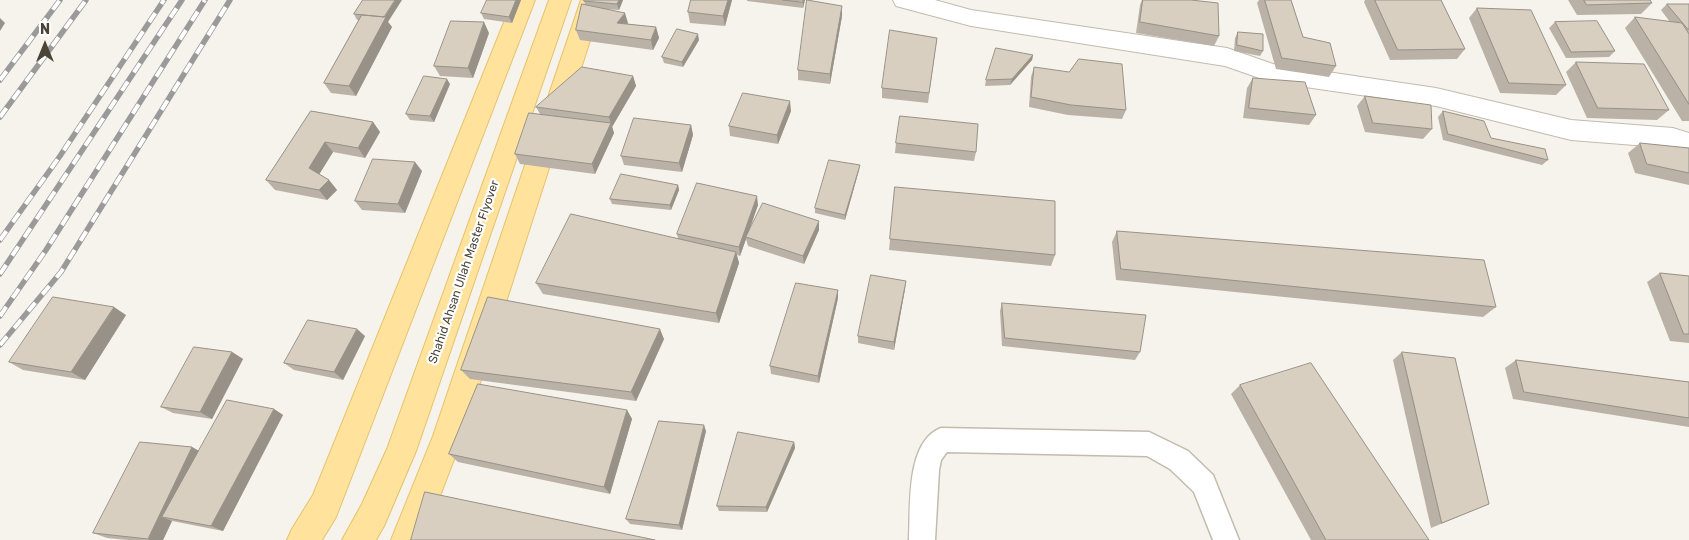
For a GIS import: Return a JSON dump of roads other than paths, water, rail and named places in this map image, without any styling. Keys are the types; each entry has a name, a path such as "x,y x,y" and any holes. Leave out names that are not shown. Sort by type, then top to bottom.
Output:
{"main road":[{"path":"303,540 325,506 524,0"},
{"name":"Shahid Ahsan Ullah Master Flyover","path":"358,540 373,515 401,451 560,0"},
{"path":"407,540 448,436 592,0"}],"street":[{"path":"904,0 971,18 1227,57 1271,74 1436,97 1571,130 1673,138 1689,143"}],"lane":[{"path":"922,540 926,470 930,454 941,440 1148,444 1179,460 1204,484 1226,540"}],"railway":[{"path":"0,80 60,0"},
{"path":"0,117 86,0"},
{"path":"0,240 60,156 164,0"},
{"path":"0,274 182,0"},
{"path":"0,316 46,250 205,0"},
{"path":"0,345 61,272 230,0"}]}
